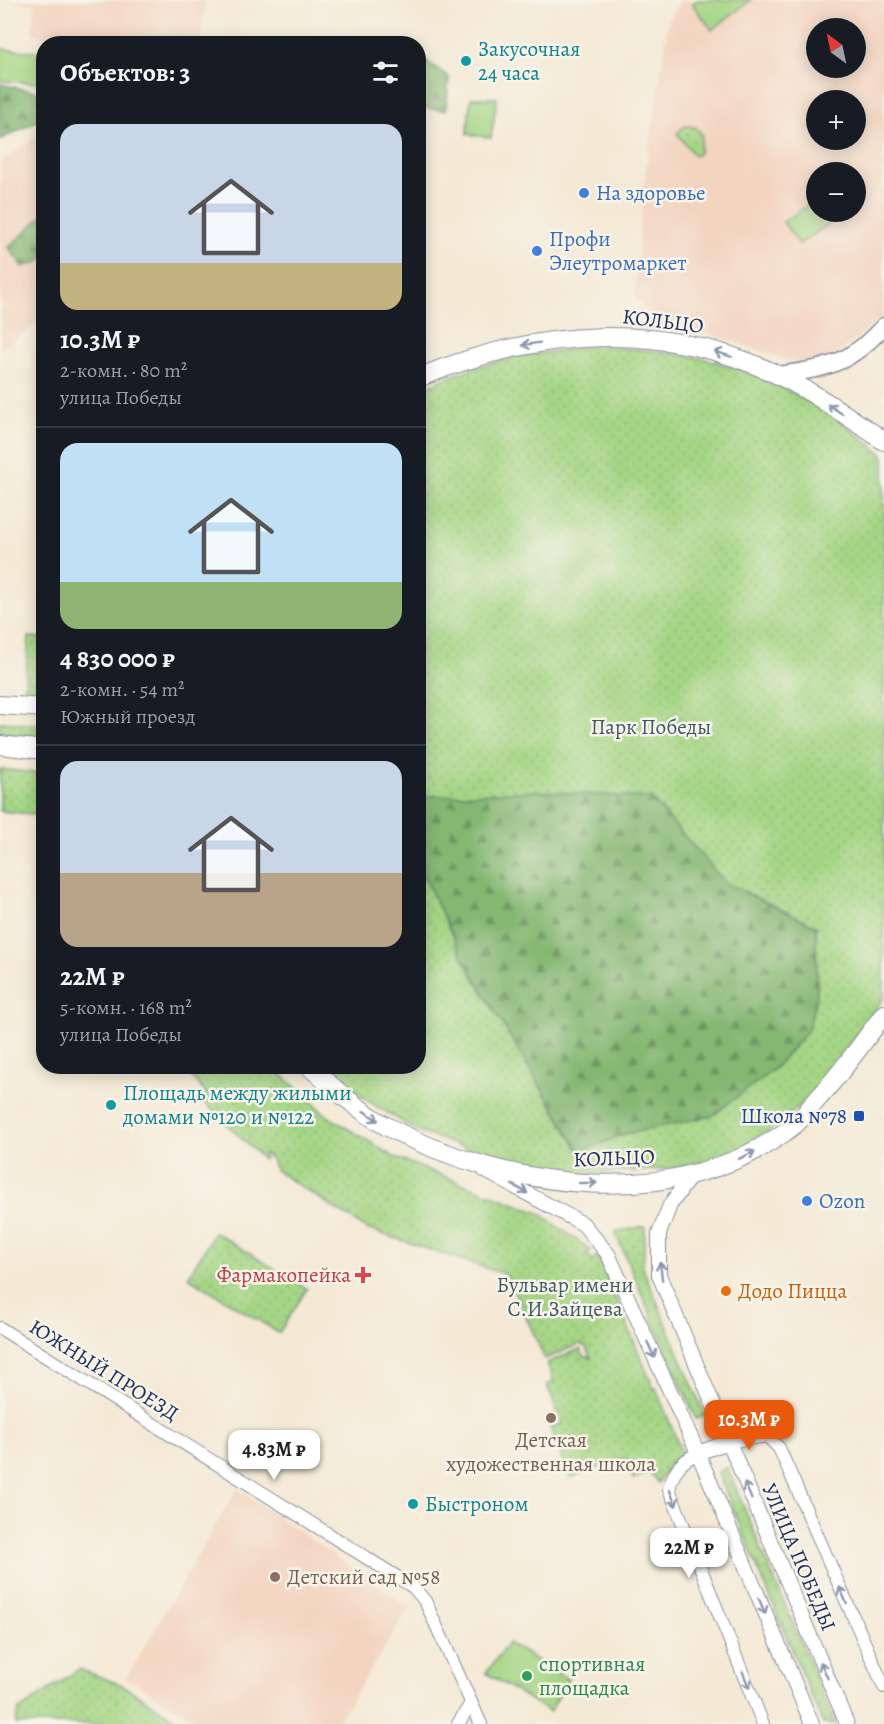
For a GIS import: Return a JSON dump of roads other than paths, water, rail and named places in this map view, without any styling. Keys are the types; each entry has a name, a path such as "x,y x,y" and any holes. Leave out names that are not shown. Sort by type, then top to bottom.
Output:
{"main road":[{"path":"778,375 835,364 856,352 884,326"},
{"name":"КОЛЬЦО","path":"426,375 494,350 555,340 620,336 695,345 778,375 808,391 884,441"},
{"path":"0,705 36,707"},
{"path":"0,746 36,749"},
{"name":"КОЛЬЦО","path":"318,1074 333,1088 387,1126 468,1161 531,1177 582,1184 645,1182 713,1169 761,1148 794,1125 833,1082 884,1014"}],"street":[{"path":"468,1161 584,1224 608,1254 698,1453 812,1724"},
{"name":"УЛИЦА ПОБЕДЫ","path":"692,1174 670,1205 658,1234 659,1275 847,1724"},
{"name":"ЮЖНЫЙ ПРОЕЗД","path":"0,1328 413,1587 424,1601 481,1724"},
{"name":"УЛИЦА ПОБЕДЫ","path":"728,1442 767,1436 779,1448 884,1687"},
{"path":"728,1442 687,1458 674,1473 669,1489 764,1724"},
{"path":"458,1724 471,1703"}],"place":[{"name":"Закусочная 24 часа","path":"466,61"},
{"name":"На здоровье","path":"584,193"},
{"name":"Профи Элеутромаркет","path":"537,251"},
{"name":"Площадь между жилыми домами №120 и №122","path":"111,1105"},
{"name":"Школа №78","path":"859,1116"},
{"name":"Ozon","path":"807,1201"},
{"name":"Фармакопейка","path":"363,1275"},
{"name":"Додо Пицца","path":"726,1291"},
{"name":"Детская художественная школа","path":"551,1418"},
{"name":"Быстроном","path":"413,1504"},
{"name":"Детский сад №58","path":"275,1577"},
{"name":"спортивная площадка","path":"527,1676"}],"park label":[{"name":"Парк Победы","path":"651,727"},
{"name":"Бульвар имени С.И.Зайцева","path":"565,1297"}]}
